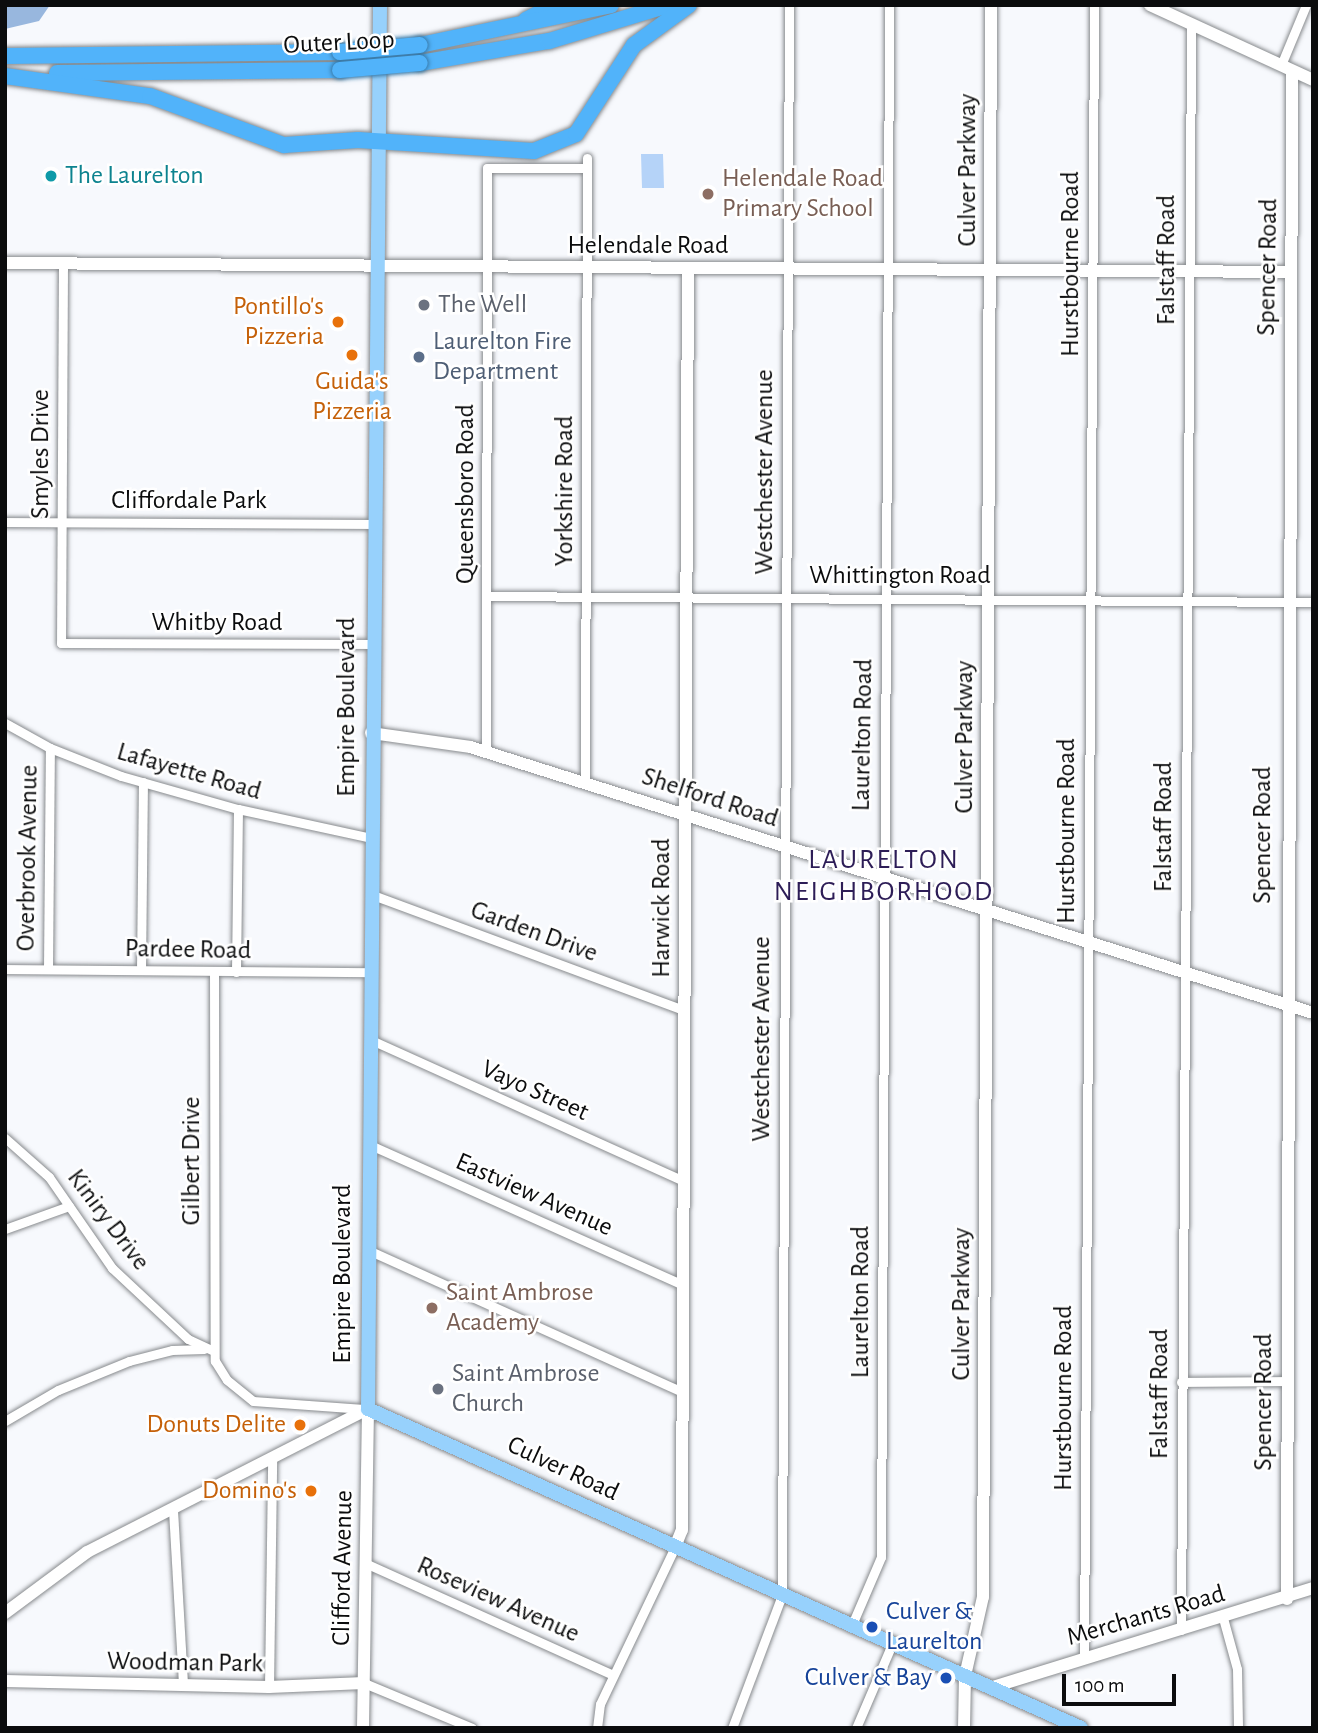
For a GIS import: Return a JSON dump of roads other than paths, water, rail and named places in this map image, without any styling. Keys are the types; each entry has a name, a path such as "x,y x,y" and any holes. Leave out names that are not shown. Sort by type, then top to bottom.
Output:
{"highway":[{"path":"420,46 516,23 555,5"},
{"name":"Outer Loop","path":"5,56 340,52 420,46 611,5"},
{"name":"Outer Loop","path":"5,75 340,70 420,63 549,41 668,5"},
{"path":"5,75 143,94 279,144 379,141 518,152 559,145 588,121 634,45 689,5"}],"main road":[{"name":"Empire Boulevard","path":"368,1409 371,733 380,5"},
{"name":"Culver Road","path":"368,1409 851,1627 993,1687 1058,1723 1081,1728"}],"street":[{"name":"Westchester Avenue","path":"732,1728 782,1595 789,5"},
{"name":"Laurelton Road","path":"851,1627 881,1556 889,5"},
{"name":"Culver Parkway","path":"964,1728 965,1676 983,1597 991,5"},
{"name":"Hurstbourne Road","path":"1084,1658 1094,5"},
{"path":"1150,5 1313,80"},
{"path":"1287,68 1306,5"},
{"name":"Falstaff Road","path":"1181,1630 1191,24"},
{"name":"Spencer Road","path":"1287,68 1291,272 1286,600 1287,1598"},
{"name":"Queensboro Road","path":"486,752 487,168 587,163"},
{"name":"Yorkshire Road","path":"585,783 587,163"},
{"name":"Helendale Road","path":"5,263 487,269 786,268 1291,272"},
{"name":"Smyles Drive","path":"61,643 63,265"},
{"name":"Harwick Road","path":"675,1547 682,1530 688,269"},
{"name":"Cliffordale Park","path":"5,522 373,524"},
{"name":"Whittington Road","path":"486,596 1186,598 1313,602"},
{"name":"Whitby Road","path":"61,643 372,644"},
{"name":"Lafayette Road","path":"5,723 50,748 143,782 237,809 371,838"},
{"name":"Shelford Road","path":"371,733 435,737 486,752 1313,1013"},
{"name":"Overbrook Avenue","path":"48,969 50,748"},
{"path":"141,970 143,782"},
{"path":"236,972 237,809"},
{"name":"Garden Drive","path":"370,894 684,1010"},
{"name":"Pardee Road","path":"5,969 369,972"},
{"name":"Gilbert Drive","path":"212,1350 214,971"},
{"name":"Vayo Street","path":"369,1039 683,1181"},
{"name":"Kiniry Drive","path":"5,1138 32,1157 122,1278 188,1339 212,1350"},
{"name":"Eastview Avenue","path":"368,1144 682,1285"},
{"path":"5,1229 69,1206"},
{"path":"368,1250 682,1392"},
{"path":"5,1421 58,1390 129,1361 172,1350 212,1350 227,1380 253,1401 368,1409"},
{"path":"1181,1382 1286,1381"},
{"path":"5,1613 78,1557 272,1461 368,1409"},
{"name":"Clifford Avenue","path":"363,1728 368,1409"},
{"path":"269,1687 272,1461"},
{"path":"173,1510 183,1686"},
{"path":"597,1728 600,1704 612,1675 675,1547"},
{"name":"Roseview Avenue","path":"366,1563 612,1675"},
{"name":"Merchants Road","path":"993,1687 1313,1588"},
{"path":"1223,1618 1237,1670 1238,1728"},
{"path":"856,1728 892,1644"},
{"name":"Woodman Park","path":"5,1681 269,1687 364,1683"},
{"path":"364,1683 472,1728"}],"place":[{"name":"The Laurelton","path":"51,176"},
{"name":"Helendale Road Primary School","path":"708,194"},
{"name":"The Well","path":"424,305"},
{"name":"Pontillo's Pizzeria","path":"338,322"},
{"name":"Guida's Pizzeria","path":"352,355"},
{"name":"Laurelton Fire Department","path":"419,357"},
{"name":"Saint Ambrose Academy","path":"432,1308"},
{"name":"Saint Ambrose Church","path":"438,1389"},
{"name":"Donuts Delite","path":"300,1425"},
{"name":"Domino's","path":"311,1491"},
{"name":"Culver & Laurelton","path":"872,1627"},
{"name":"Culver & Bay","path":"946,1678"}],"district":[{"name":"LAURELTON NEIGHBORHOOD","path":"884,876"}]}
